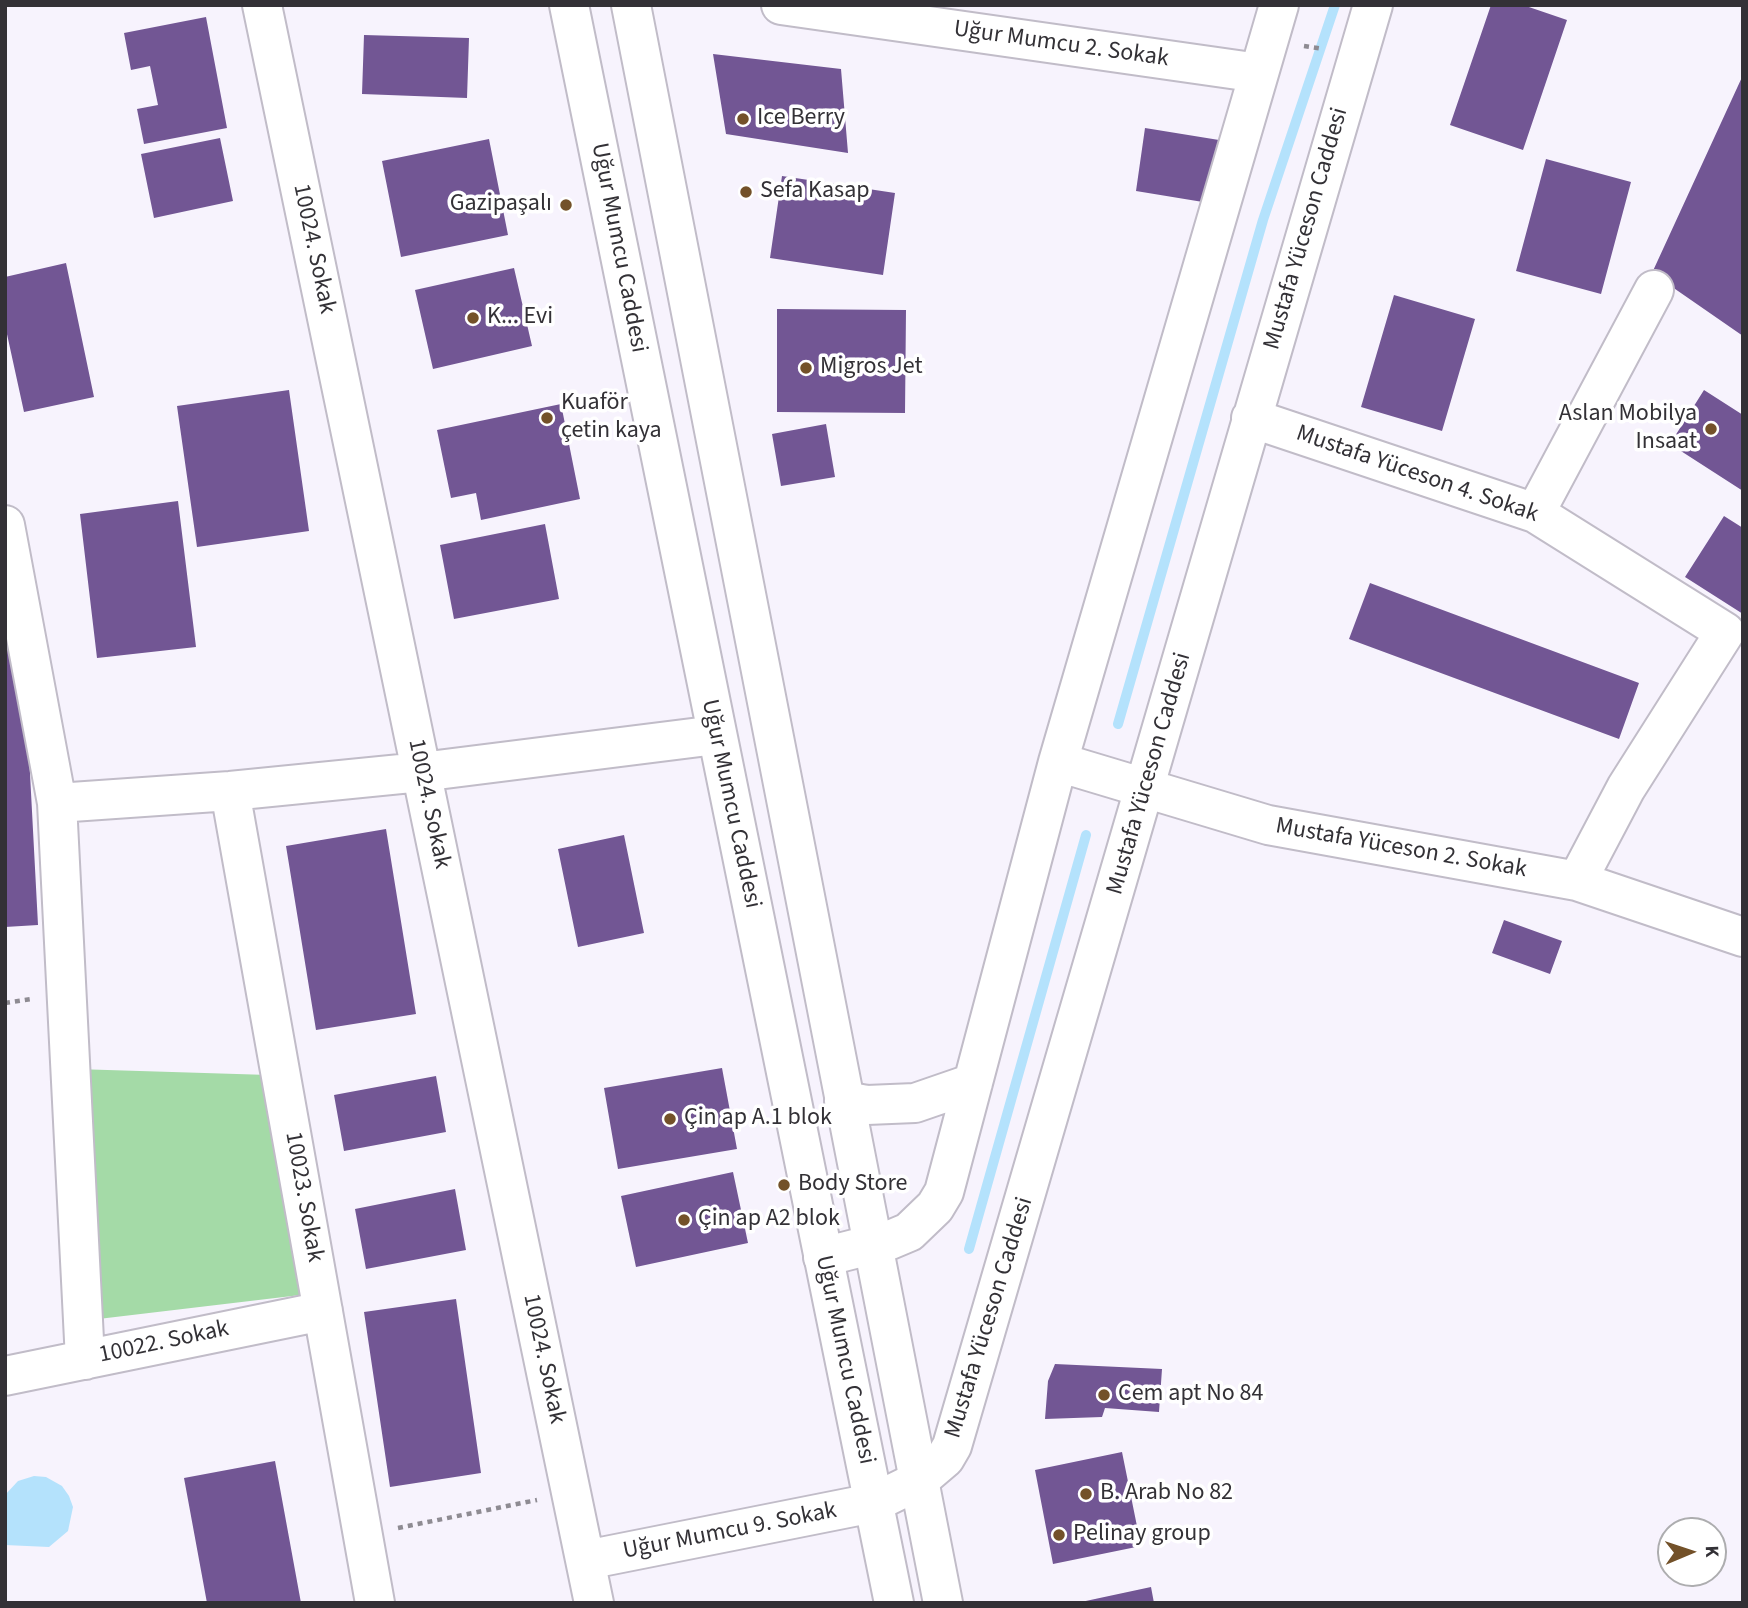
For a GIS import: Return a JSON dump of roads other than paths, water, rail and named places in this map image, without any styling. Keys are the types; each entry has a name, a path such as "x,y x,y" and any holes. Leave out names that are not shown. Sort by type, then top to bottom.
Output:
{"street":[{"name":"10024. Sokak","path":"262,5 594,1603"},
{"name":"Uğur Mumcu Caddesi","path":"569,5 894,1603"},
{"name":"Uğur Mumcu Caddesi","path":"631,5 943,1603"},
{"name":"Uğur Mumcu 2. Sokak","path":"781,5 1259,73"},
{"path":"823,1257 872,1245 909,1232 935,1207 949,1174 1058,762 1279,5"},
{"name":"Mustafa Yüceson Caddesi","path":"873,1503 918,1480 945,1458 952,1446 1146,790 1251,418 1373,5"},
{"path":"1535,513 1654,290"},
{"name":"Mustafa Yüceson 4. Sokak","path":"1251,418 1535,513 1725,632 1626,788 1577,881"},
{"path":"5,525 15,628 58,803 85,1360"},
{"path":"58,803 230,791 421,772 716,735"},
{"name":"Mustafa Yüceson 2. Sokak","path":"1058,762 1269,825 1577,881 1743,937"},
{"name":"10023. Sokak","path":"230,791 375,1603"},
{"path":"844,1101 867,1105 915,1103 973,1083"},
{"name":"10022. Sokak","path":"5,1376 323,1311"},
{"name":"Uğur Mumcu 9. Sokak","path":"586,1560 873,1503"}],"water":[{"path":"34,1476 46,1477 62,1486 69,1496 73,1507 68,1531 49,1547 5,1545 5,1495 18,1481"}],"waterway":[{"path":"1118,724 1263,220 1335,5"},
{"path":"969,1249 1086,835"}],"place":[{"name":"Ice Berry","path":"743,119"},
{"name":"Sefa Kasap","path":"746,192"},
{"name":"Gazipaşalı","path":"566,205"},
{"name":"K... Evi","path":"473,318"},
{"name":"Migros Jet","path":"806,368"},
{"name":"Kuaför çetin kaya","path":"547,418"},
{"name":"Aslan Mobilya Insaat","path":"1711,429"},
{"name":"Çin ap A.1 blok","path":"670,1119"},
{"name":"Body Store","path":"784,1185"},
{"name":"Çin ap A2 blok","path":"684,1220"},
{"name":"Cem apt No 84","path":"1104,1395"},
{"name":"B. Arab No 82","path":"1086,1494"},
{"name":"Pelinay group","path":"1059,1535"}]}
